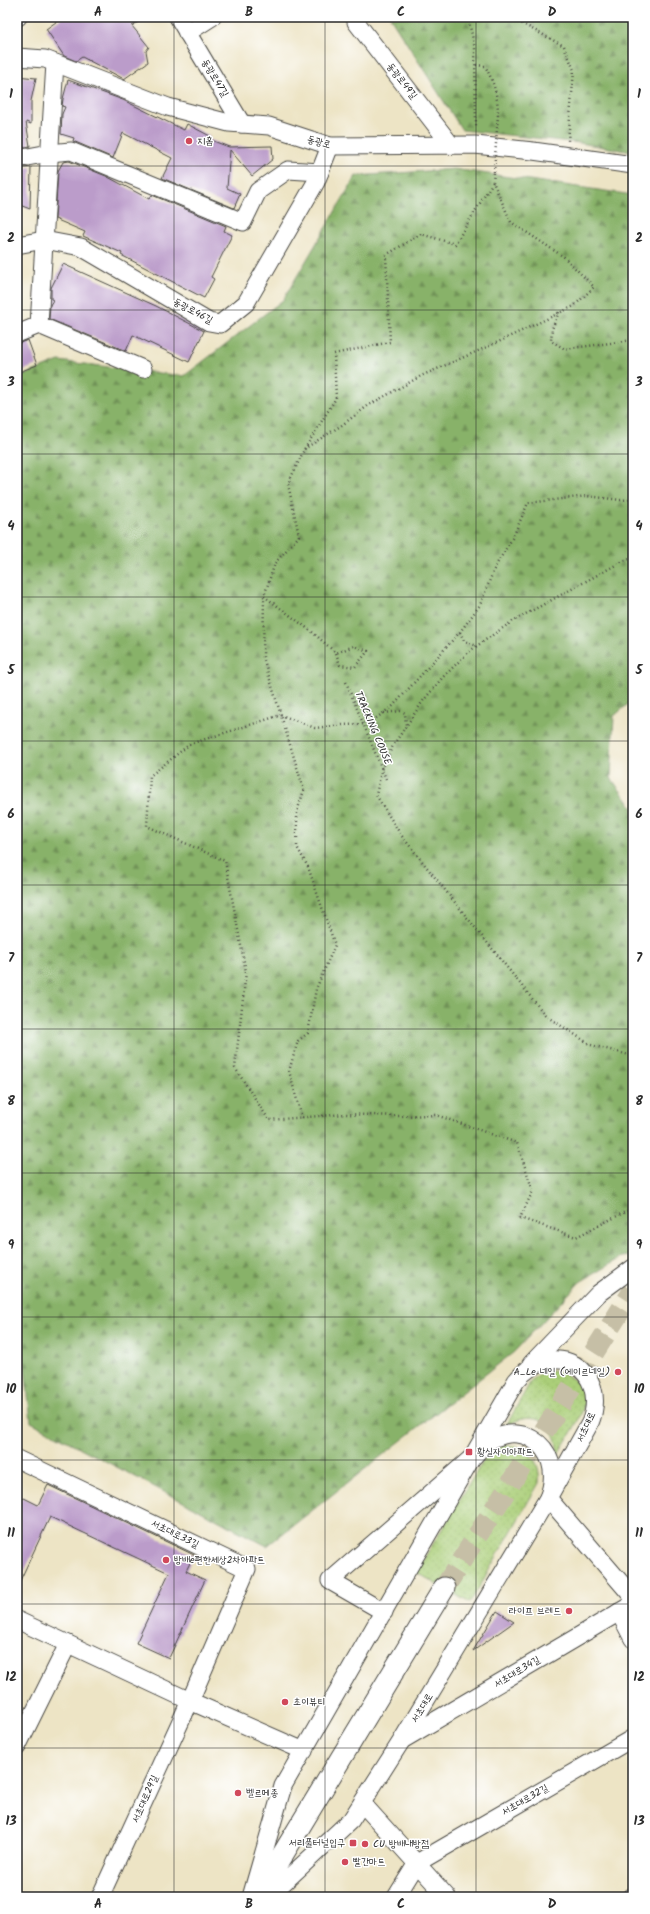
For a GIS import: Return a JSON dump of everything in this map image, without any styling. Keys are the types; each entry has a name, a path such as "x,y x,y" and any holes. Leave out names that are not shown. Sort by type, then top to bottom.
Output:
{"main road":[{"path":"257,1897 444,1588"}],"street":[{"name":"동광로47길","path":"178,17 242,124"},
{"path":"187,33 212,17"},
{"name":"동광로49길","path":"355,17 356,22 451,145"},
{"name":"동광로","path":"17,57 45,59 168,107 229,123 269,126 330,146 475,145 633,165"},
{"path":"38,325 55,63"},
{"name":"동광로46길","path":"17,245 44,240 82,248 209,322 220,324 246,303 316,182 330,146"},
{"path":"17,159 49,153 71,151 243,222 258,191 288,170 320,172"},
{"path":"17,334 38,325 144,369"},
{"path":"525,1370 599,1293 633,1268"},
{"name":"서초대로","path":"251,1897 283,1786 475,1455 516,1381 525,1370 536,1363 549,1359 562,1360 575,1365 585,1373 592,1384 596,1397 595,1411 590,1423 548,1498 402,1740 351,1820 268,1897"},
{"name":"서초대로","path":"384,1612 330,1581 475,1455 483,1445 507,1434 520,1434 533,1439 543,1448 551,1459 554,1472 553,1485 548,1498"},
{"name":"서초대로33길","path":"17,1458 247,1569 190,1701"},
{"path":"548,1498 633,1597"},
{"path":"626,1608 633,1639"},
{"name":"서초대로34길","path":"402,1740 626,1608"},
{"path":"17,1620 190,1701 304,1751"},
{"path":"17,1747 68,1644"},
{"name":"서초대로29길","path":"100,1897 190,1701"},
{"name":"서초대로32길","path":"416,1863 633,1738"},
{"path":"362,1802 446,1897"},
{"path":"396,1897 416,1863"}],"path":[{"path":"468,17 475,49 476,65 477,112 475,145"},
{"path":"519,17 518,22 564,46 574,70 567,156"},
{"path":"302,1118 290,1071 298,1041 308,1033 316,989 335,945 308,867 297,847 297,812 304,790 263,657 264,596 275,563 299,536 288,484 304,450 336,398 334,354 390,342 386,255 421,234 455,244 493,182 498,103 494,82 485,66 476,65"},
{"path":"304,450 369,405 421,376 574,306 594,286 564,256 511,222 493,182"},
{"path":"559,312 552,329 551,341 565,349 633,340"},
{"path":"633,499 621,500 587,496 528,503 513,537 495,567 480,605 460,632 393,706 368,724 314,728 281,716 190,744 150,776 147,826 225,861 246,972 235,1068 269,1120 345,1114 398,1116 436,1115 517,1143 533,1191 520,1218 576,1237 633,1208"},
{"path":"633,558 623,561 514,621 478,646 443,677 423,701 382,767 376,795 401,834 546,1016 591,1045 633,1056"},
{"path":"264,596 311,631 336,653 340,665 355,667 368,652 354,646 336,653"},
{"path":"460,632 464,641 478,646"},
{"name":"TRACKING COUSE","path":"346,682 386,779"},
{"path":"384,713 401,711 405,713 406,727"}],"green space":[{"path":"390,17 633,17 633,152 580,143 462,130"},
{"path":"454,169 633,195 633,700 614,716 611,778 633,808 633,1256 622,1257 580,1282 514,1352 267,1546 31,1422 17,1297 17,378 59,361 184,376 283,300 356,176"},
{"path":"550,1371 564,1374 577,1382 584,1394 585,1401 578,1421 557,1455 554,1434 549,1427 542,1422 535,1419 526,1418 506,1426 532,1379 541,1373"},
{"path":"506,1445 521,1448 532,1456 538,1468 539,1483 470,1603 416,1572 488,1453 496,1448"}],"building":[{"path":"63,17 145,17 132,26 149,47 146,51 148,62 124,79 82,57 76,61 64,56 46,29"},
{"path":"17,76 36,78 31,101 31,124 26,122 30,146 17,149"},
{"path":"68,80 123,100 184,130 187,124 210,136 208,139 229,147 272,146 273,159 252,176 230,150 227,188 240,194 234,208 162,178 172,158 123,133 113,158 73,141 74,138 61,134 62,114 65,107 62,106"},
{"path":"69,161 106,176 149,199 152,195 226,226 224,231 232,235 211,277 214,279 204,298 121,255 122,253 83,236 85,232 55,219 58,171 63,162"},
{"path":"31,167 30,209 17,204 17,169"},
{"path":"63,264 156,306 204,331 189,362 133,335 126,351 49,319 50,305 53,300 51,299 51,288"},
{"path":"28,340 37,365 17,373 17,344"},
{"name":"방배e편한세상2차아파트","path":"48,1485 194,1555 186,1571 205,1580 169,1658 136,1643 169,1573 50,1517 17,1587 17,1508 22,1497 38,1505"},
{"path":"497,1611 514,1622 473,1651"}],"tunnel":[{"path":"444,1588 633,1291"}],"place":[{"name":"지홈","path":"189,141"},
{"name":"A_Le 네일 (에이르네일)","path":"618,1372"},
{"name":"황실자이아파트","path":"469,1452"},
{"name":"방배e편한세상2차아파트","path":"166,1560"},
{"name":"라이프 브레드","path":"569,1611"},
{"name":"초이뷰티","path":"285,1702"},
{"name":"벨르메종","path":"238,1793"},
{"name":"서리풀터널입구","path":"353,1843"},
{"name":"CU 방배내방점","path":"365,1844"},
{"name":"빨간마트","path":"345,1862"}]}
